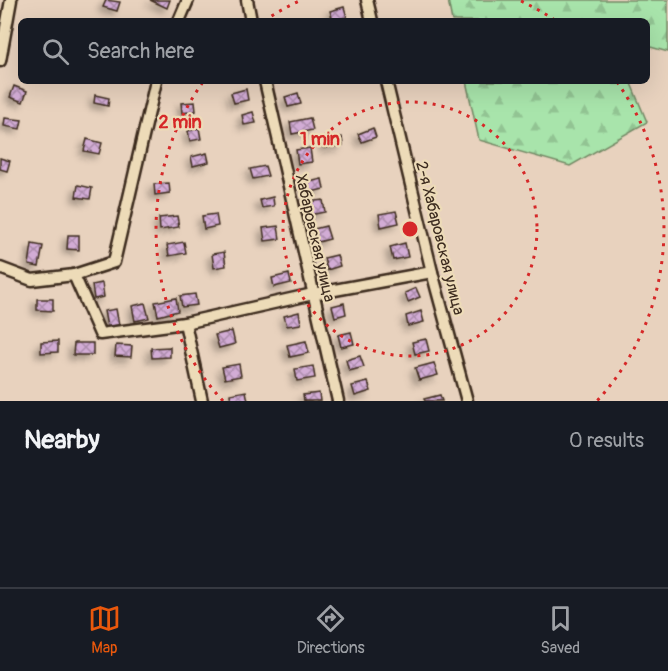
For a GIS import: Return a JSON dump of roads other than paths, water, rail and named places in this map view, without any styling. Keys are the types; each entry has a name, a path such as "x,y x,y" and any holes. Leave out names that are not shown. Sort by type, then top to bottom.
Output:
{"street":[{"path":"0,61 11,0"},
{"path":"180,18 188,0"},
{"path":"247,0 250,18"},
{"path":"367,0 371,18"},
{"path":"0,268 32,280 74,275 114,262 155,84"},
{"name":"Хабаровская улица","path":"266,84 338,401"},
{"name":"2-я Хабаровская улица","path":"388,84 432,273 467,401"},
{"path":"74,275 100,334 185,323 313,294 432,273"},
{"path":"185,323 202,401"}]}
